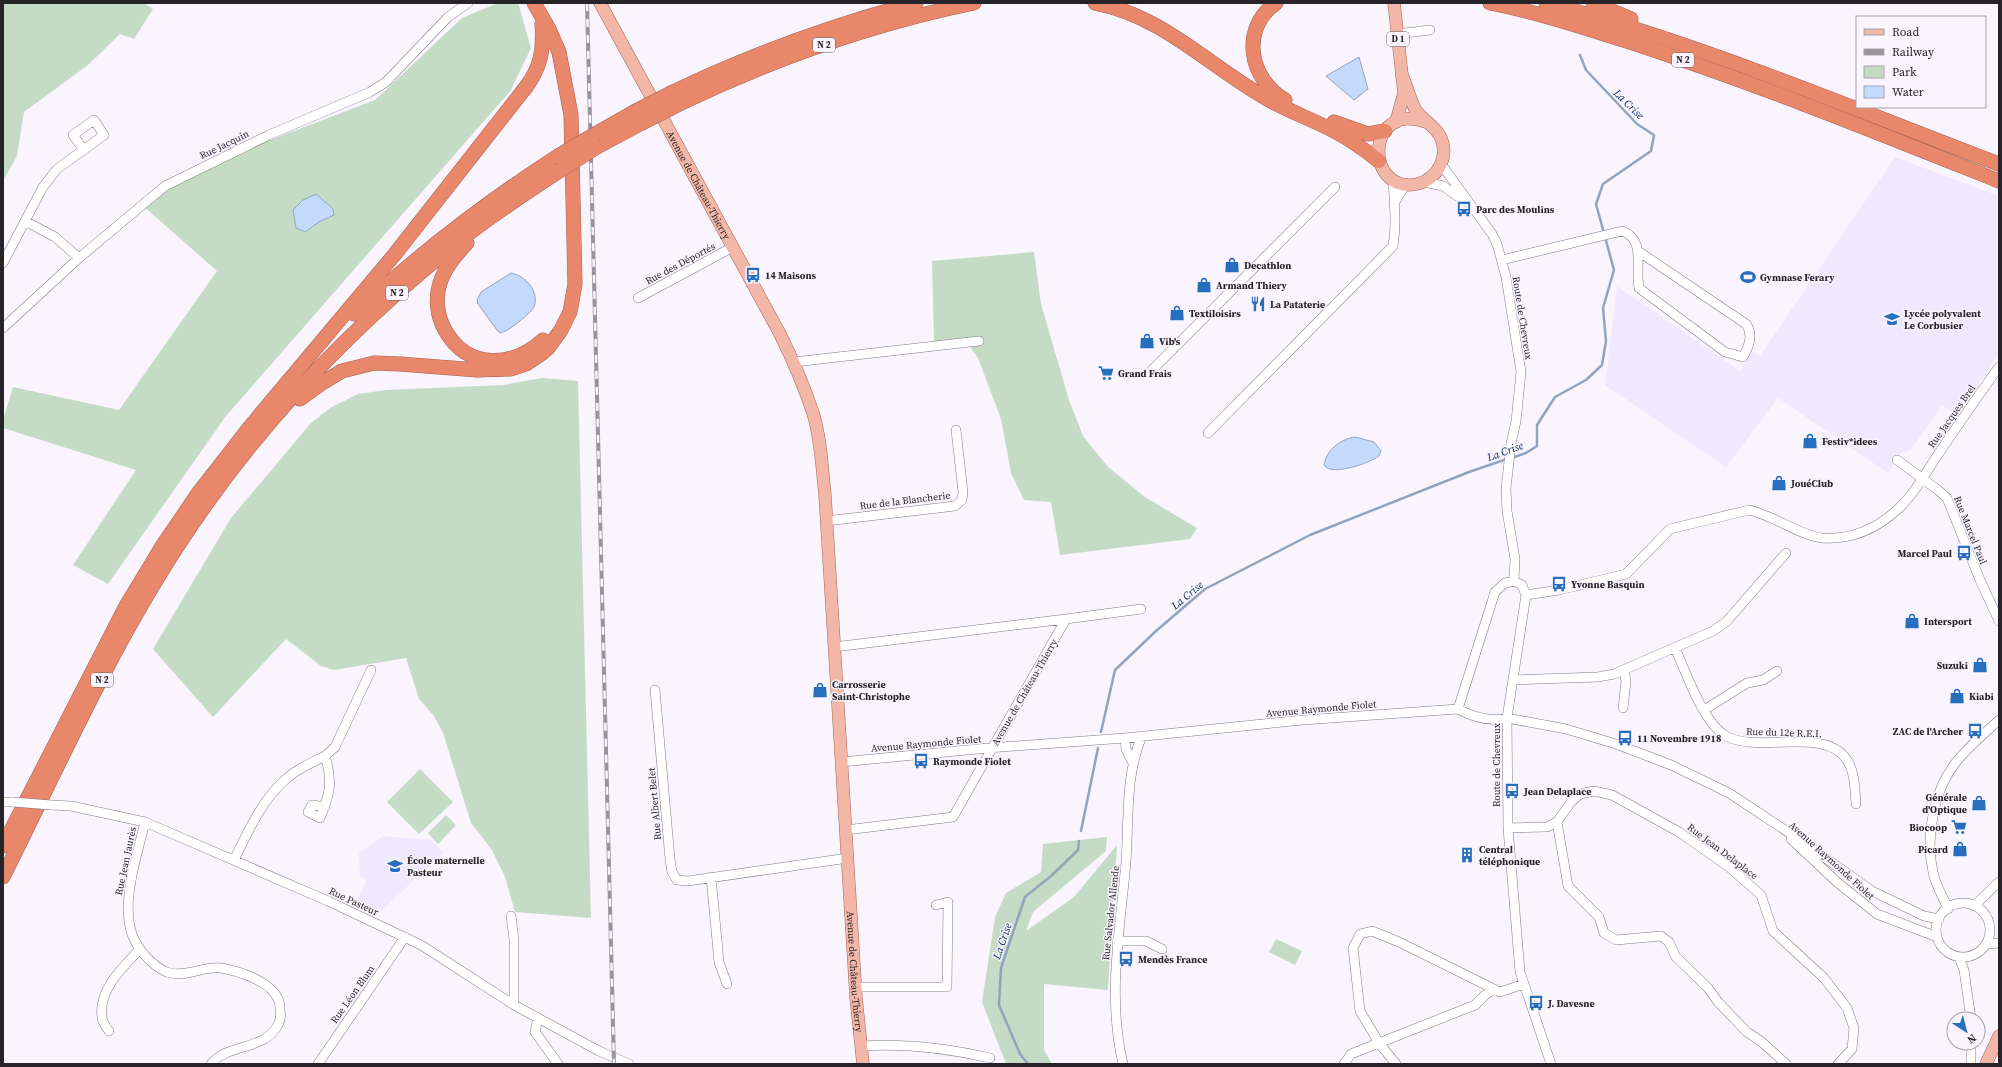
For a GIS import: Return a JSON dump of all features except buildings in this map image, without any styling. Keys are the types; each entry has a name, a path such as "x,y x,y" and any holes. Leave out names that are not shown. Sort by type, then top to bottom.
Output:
{"highway":[{"name":"N 2","path":"3,846 101,652 161,548 229,453 295,374 353,316 428,249 482,207 558,156 597,133 637,118 769,50 836,26 916,3"},
{"name":"N 2","path":"676,98 839,39 910,18 974,3"},
{"path":"1095,3 1125,11 1151,22 1254,91 1287,109 1342,135 1379,161"},
{"path":"1276,3 1260,19 1253,43 1254,60 1259,75 1266,84 1284,100 1346,127 1368,134 1385,131"},
{"name":"N 2","path":"1490,3 1513,7 1581,27 1723,73 1871,129 1999,181"},
{"name":"N 2","path":"1546,3 1654,35 1727,60 1999,164"},
{"path":"1593,3 1727,60"},
{"path":"497,212 470,239 450,263 442,278 438,295 440,317 452,340 470,356 493,360 520,356 544,338 562,310 569,283 569,194 564,102 559,72 536,6"},
{"path":"257,438 312,389 333,376 352,368 374,363 388,363 504,370 518,367 533,360 555,339 570,312 575,284 571,115 559,52 550,28 536,6"},
{"path":"295,374 395,254 533,78 541,59 542,24"},
{"name":"N 2","path":"3,877 114,655 147,597 192,525 257,438 307,381 369,318 429,266 497,212 597,147 637,118"}],"main road":[{"name":"D 1","path":"1394,3 1404,93 1396,122"},
{"name":"Avenue de Château-Thierry","path":"602,5 794,362 813,414 821,457 856,987 864,1064"},
{"name":"D 1","path":"1402,75 1415,109 1426,122"},
{"path":"1406,119 1416,119 1426,122 1434,128 1440,136 1444,155 1437,172 1424,182 1406,184 1392,179 1386,174 1379,161 1379,145 1385,131 1396,122 1406,119"},
{"path":"1986,1064 1999,1036"}],"street":[{"name":"Rue Jacquin","path":"3,328 79,258 165,186 269,135 370,92 381,85 448,17 468,3"},
{"path":"1397,34 1430,30"},
{"path":"3,263 43,187 57,169 84,150"},
{"name":"Route de Chevreux","path":"1441,164 1469,204 1485,222 1492,234 1502,260 1521,372 1516,421 1508,469 1507,504 1515,560 1514,581"},
{"path":"1208,433 1386,255 1393,246 1395,233 1395,202 1392,179"},
{"name":"Route de Chevreux","path":"1424,182 1443,186 1469,204"},
{"path":"1395,202 1406,184"},
{"path":"1149,373 1335,187"},
{"path":"25,221 55,237 79,258"},
{"path":"1502,260 1622,231 1629,233 1635,238 1638,251 1636,276 1639,288 1643,293 1725,352 1743,357 1749,348 1750,338 1750,329 1746,324 1638,251"},
{"name":"Rue des Déportés","path":"638,298 733,247"},
{"path":"794,362 979,341"},
{"name":"Rue Jacques Brel","path":"1526,595 1559,590 1626,574 1670,529 1748,510 1761,512 1820,538 1853,536 1869,529 1898,510 1999,367"},
{"name":"Rue de la Blancherie","path":"826,521 955,506 962,500 963,492 956,430"},
{"name":"Rue Marcel Paul","path":"1897,460 1947,498 1993,612 1999,621"},
{"path":"1513,680 1598,677 1624,671 1713,631 1727,621 1786,553"},
{"path":"1458,709 1495,592 1505,583 1514,581 1522,585 1526,595"},
{"name":"Route de Chevreux","path":"1526,595 1507,718 1508,828 1516,909 1518,957 1524,984 1551,1064"},
{"path":"834,647 1141,609"},
{"name":"Avenue de Château-Thierry","path":"846,830 953,817 1066,619"},
{"name":"Rue du 12e R.E.I.","path":"1675,648 1704,710 1719,730 1726,736 1742,741 1819,743 1837,749 1847,760 1854,780 1856,804"},
{"path":"234,860 260,809 285,780 303,766 325,756 335,747 371,670"},
{"path":"1623,708 1626,681 1624,671"},
{"path":"1704,710 1747,683 1763,680 1778,671"},
{"name":"Rue Albert Belet","path":"655,690 672,872 674,877 681,881 848,858"},
{"name":"Avenue Raymonde Fiolet","path":"841,762 992,748 1125,738 1303,720 1458,709 1480,718 1499,720 1507,718 1566,729 1616,744 1671,765 1729,793 1778,827 1803,842 1872,891 1924,916 1939,919"},
{"path":"1948,909 1933,873 1929,845 1932,822 1941,789 1957,761 1999,720"},
{"name":"Rue Salvador Allende","path":"1123,1064 1116,1029 1114,982 1126,862 1129,791 1133,763 1142,736"},
{"path":"1125,738 1126,749 1133,763"},
{"path":"325,756 330,771 330,796 325,807"},
{"name":"Rue Jean Delaplace","path":"1557,822 1571,802 1580,794 1594,791 1612,795 1679,832 1729,867 1761,895 1773,931 1824,978 1847,1008 1854,1028 1852,1049 1838,1064"},
{"name":"Rue Pasteur","path":"3,802 71,806 145,822 234,860 405,937 514,1005 599,1051 629,1064"},
{"name":"Rue Jean Jaurès","path":"145,822 127,904 129,923 134,940 140,949 155,965 168,973 180,975 205,969 221,968 260,981 271,988 279,999 281,1015 278,1025 270,1035 261,1041 218,1056 211,1064"},
{"path":"1508,828 1546,827 1557,822 1568,886 1599,917 1604,933 1616,940 1661,936 1669,942 1676,957 1708,988 1718,1002 1747,1032 1762,1042 1786,1064"},
{"name":"Avenue Raymonde Fiolet","path":"1778,827 1838,883 1877,914 1938,937"},
{"path":"712,877 719,962 727,984"},
{"path":"1974,906 1999,882"},
{"path":"856,987 947,987 948,902 936,905"},
{"path":"1987,944 1990,925 1984,913 1974,906 1960,904 1948,909 1939,919 1937,925 1938,937 1945,950 1959,957 1975,954 1987,944 1999,943"},
{"path":"510,916 514,940 514,1005"},
{"path":"1990,925 1999,930"},
{"path":"1396,1064 1379,1043 1360,1011 1354,948 1360,934 1372,930 1500,992 1524,984"},
{"name":"Rue Léon Blum","path":"318,1064 405,937"},
{"path":"1117,941 1146,941 1162,949"},
{"path":"108,1031 102,1018 104,999 119,970 140,949"},
{"path":"1959,957 1964,970 1970,1011"},
{"path":"1344,1064 1351,1054 1475,1005 1485,995 1494,989"},
{"path":"538,1018 535,1032 555,1060 546,1064"},
{"path":"861,1046 916,1045 957,1050 990,1058"},
{"path":"1971,1051 1971,1064"}],"shaded area":[{"name":"Lycée polyvalent Le Corbusier","path":"1895,157 1999,196 1999,354 1957,415 1942,405 1910,451 1901,453 1888,473 1778,398 1726,467 1605,385 1617,286 1740,371 1753,352 1760,356"},
{"name":"École maternelle Pasteur","path":"383,836 431,840 443,853 376,916 355,905 367,879 360,876 359,853"}],"green space":[{"path":"3,3 144,3 153,9 134,39 120,34 88,65 24,112 17,156 3,181"},
{"path":"498,3 518,3 531,48 511,90 226,416 108,584 73,565 136,470 3,428 3,420 13,387 119,410 217,271 141,204 252,147 375,100 462,18"},
{"path":"1034,252 1041,304 1069,400 1083,436 1108,467 1145,497 1197,528 1190,539 1060,555 1051,502 1024,500 1011,473 1001,419 978,358 965,340 934,343 932,261"},
{"path":"542,378 578,381 591,918 515,912 505,877 492,850 471,823 443,733 434,716 419,699 406,658 334,670 321,666 286,639 213,717 153,649 231,518 310,424 330,408 358,394 386,390 503,385"},
{"path":"420,769 453,802 419,834 387,802"},
{"path":"446,815 456,825 438,844 428,833"},
{"path":"1107,837 1106,851 1033,912 1026,931 1074,897 1117,845 1108,990 1044,984 1044,1050 1052,1064 1006,1064 982,1002 995,917 1006,893 1041,872 1043,844"},
{"path":"1276,939 1302,951 1295,965 1269,952"}],"water":[{"path":"1359,57 1368,89 1354,100 1326,76"},
{"path":"316,194 333,209 334,215 319,222 305,232 296,228 293,210 303,200"},
{"path":"511,273 521,277 530,285 535,296 534,307 524,318 504,332 500,333 478,304 477,300 481,292"},
{"path":"1355,437 1374,442 1381,451 1379,456 1351,468 1335,470 1324,465 1325,460 1335,446 1345,440"}],"waterway":[{"name":"La Crise","path":"1512,458 1526,453 1537,446 1537,425 1555,397 1586,380 1602,365 1606,341 1603,308 1614,270 1596,204 1603,184 1651,151 1654,135 1637,124 1586,70 1580,55"},
{"name":"La Crise","path":"1101,732 1115,670 1156,631 1205,589 1310,535 1469,472 1507,459"},
{"name":"La Crise","path":"1081,831 1098,748"},
{"name":"La Crise","path":"1028,1064 1020,1054 999,1005 1001,968 1025,897 1051,876 1078,850 1079,841"}],"railway":[{"path":"587,3 614,1064"}],"place":[{"name":"Parc des Moulins","path":"1464,209"},
{"name":"Decathlon","path":"1232,265"},
{"name":"14 Maisons","path":"753,275"},
{"name":"Gymnase Ferary","path":"1748,277"},
{"name":"Armand Thiery","path":"1204,285"},
{"name":"La Pataterie","path":"1258,304"},
{"name":"Textiloisirs","path":"1177,313"},
{"name":"Lycée polyvalent Le Corbusier","path":"1892,319"},
{"name":"Vib's","path":"1147,341"},
{"name":"Grand Frais","path":"1106,373"},
{"name":"Festiv*idees","path":"1810,441"},
{"name":"JouéClub","path":"1779,483"},
{"name":"Marcel Paul","path":"1964,553"},
{"name":"Yvonne Basquin","path":"1559,584"},
{"name":"Intersport","path":"1912,621"},
{"name":"Suzuki","path":"1980,665"},
{"name":"Carrosserie Saint-Christophe","path":"820,690"},
{"name":"Kiabi","path":"1957,696"},
{"name":"ZAC de l'Archer","path":"1975,731"},
{"name":"11 Novembre 1918","path":"1625,738"},
{"name":"Raymonde Fiolet","path":"921,761"},
{"name":"Jean Delaplace","path":"1512,791"},
{"name":"Générale d'Optique","path":"1979,803"},
{"name":"Biocoop","path":"1959,827"},
{"name":"Picard","path":"1960,849"},
{"name":"Central téléphonique","path":"1467,855"},
{"name":"École maternelle Pasteur","path":"395,866"},
{"name":"Mendès France","path":"1126,959"},
{"name":"J. Davesne","path":"1536,1003"}]}
